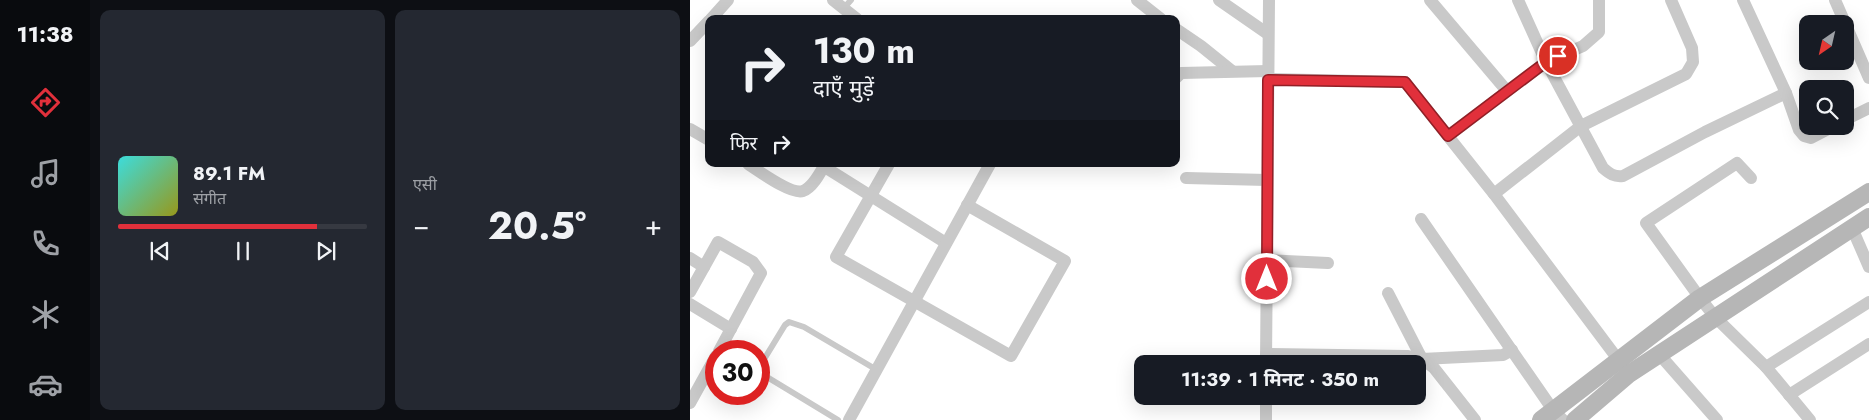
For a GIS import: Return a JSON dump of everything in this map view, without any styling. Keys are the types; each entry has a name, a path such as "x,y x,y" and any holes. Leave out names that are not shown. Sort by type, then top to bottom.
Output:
{"main road":[{"path":"1553,417 1618,360 1700,298 1869,192"},
{"path":"1575,420 1629,374 1869,217"}],"street":[{"path":"717,15 728,0"},
{"path":"833,0 847,4 854,15"},
{"path":"1137,0 1157,15"},
{"path":"1219,0 1268,34"},
{"path":"1266,355 1269,0"},
{"path":"1430,0 1508,91"},
{"path":"1518,0 1546,62 1604,168 1610,174 1617,177 1623,176 1705,132 1786,93"},
{"path":"1448,136 1546,62 1583,46 1599,32 1599,0"},
{"path":"1494,194 1581,126 1686,74 1693,62 1692,48 1671,0"},
{"path":"1743,0 1786,93 1799,130"},
{"path":"1835,0 1869,78"},
{"path":"690,41 705,27"},
{"path":"1180,32 1232,71"},
{"path":"1180,74 1232,71 1268,75 1405,82 1494,194 1629,374"},
{"path":"1854,116 1869,108"},
{"path":"690,129 705,138"},
{"path":"1803,135 1811,138 1817,135"},
{"path":"1750,178 1737,162 1646,223 1700,298 1716,317 1766,367 1810,420"},
{"path":"753,167 793,191 802,191 812,184 823,167"},
{"path":"827,167 946,243"},
{"path":"886,167 836,257 1011,356 1065,261 967,206"},
{"path":"849,420 988,167"},
{"path":"1186,178 1267,180"},
{"path":"1421,219 1512,350 1553,417"},
{"path":"1852,228 1869,267"},
{"path":"690,292 718,242 753,262 759,269 761,273 758,280 725,340"},
{"path":"690,258 704,266"},
{"path":"1267,260 1328,263"},
{"path":"1388,293 1419,355"},
{"path":"1766,367 1869,302"},
{"path":"690,304 731,329"},
{"path":"1789,394 1869,344"},
{"path":"1426,360 1503,355 1512,350"},
{"path":"1659,354 1717,420"},
{"path":"1426,363 1434,368 1475,420"},
{"path":"692,394 705,373"},
{"path":"1266,405 1266,420"}],"lane":[{"path":"838,420 767,377 762,372 761,366 785,325 790,322 804,327 877,370"}],"route":[{"path":"1267,279 1268,80 1405,82 1448,136 1546,62 1558,56"}]}
